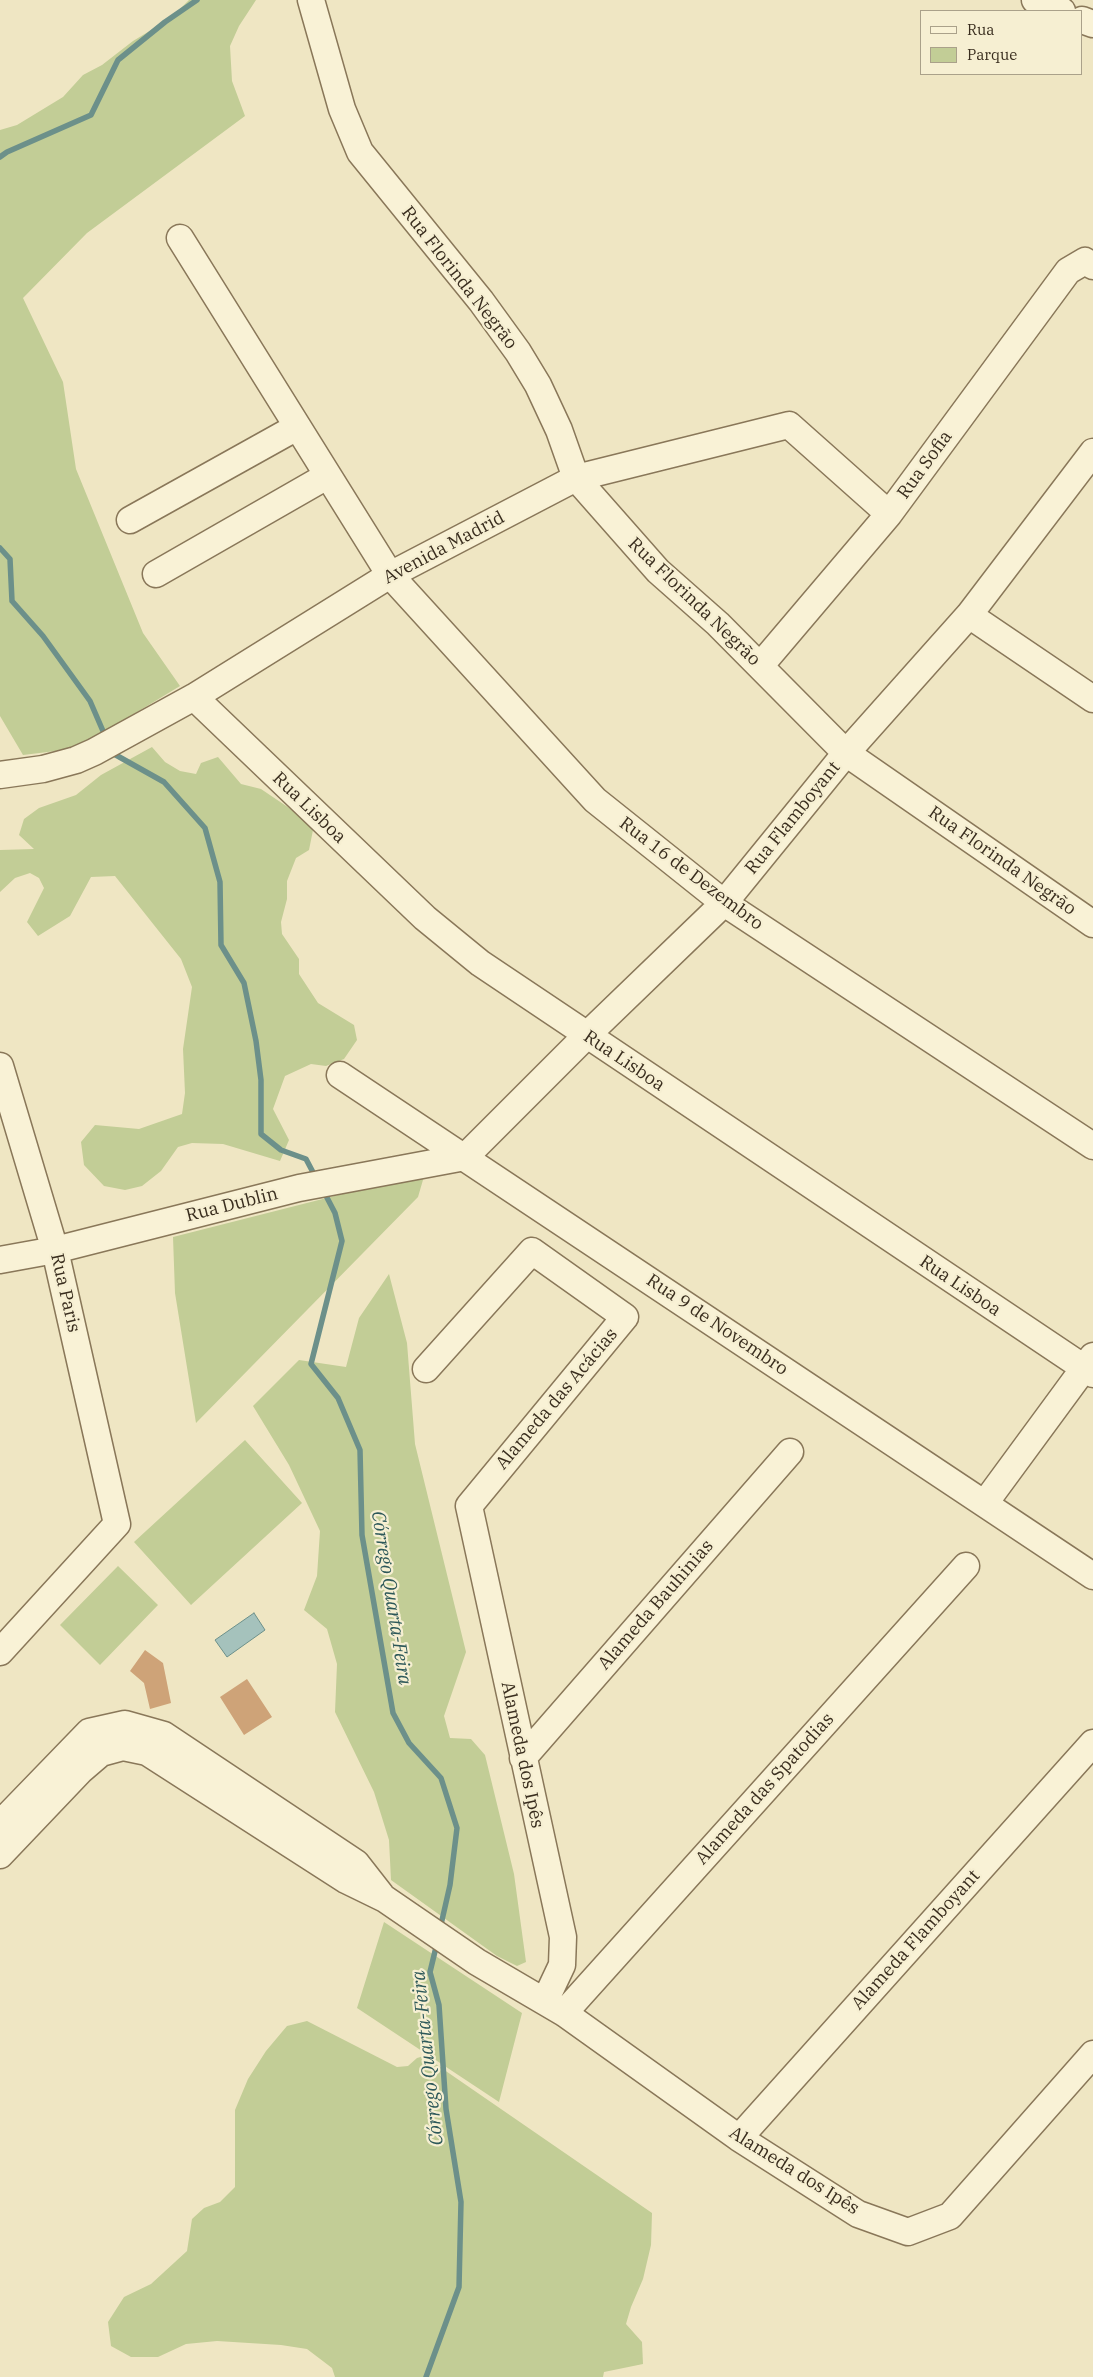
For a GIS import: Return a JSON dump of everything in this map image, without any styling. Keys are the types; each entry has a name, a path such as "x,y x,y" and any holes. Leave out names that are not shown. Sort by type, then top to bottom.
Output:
{"street":[{"name":"Rua Florinda Negrão","path":"311,0 342,109 360,152 481,301 518,352 538,385 559,430 576,478 658,572 718,624 846,753 1093,924"},
{"path":"1035,0 1060,10"},
{"name":"Rua 16 de Dezembro","path":"180,238 390,575 595,800 724,903 1093,1146"},
{"name":"Rua Sofia","path":"760,666 889,514 1068,271 1089,264"},
{"name":"Avenida Madrid","path":"0,775 43,769 76,760 94,752 194,697 390,575 576,478 789,426 889,514"},
{"path":"130,520 297,427"},
{"name":"Rua Flamboyant","path":"465,1157 586,1036 724,903 846,753 969,615 1091,460"},
{"path":"156,574 327,476"},
{"path":"969,615 1093,699"},
{"name":"Rua Lisboa","path":"194,697 425,918 480,963 586,1036 1090,1366"},
{"name":"Rua Paris","path":"0,1066 55,1250 117,1524 0,1652"},
{"name":"Rua 9 de Novembro","path":"340,1075 1093,1576"},
{"name":"Rua Dublin","path":"0,1260 55,1250 299,1188 465,1157"},
{"name":"Alameda das Acácias","path":"426,1369 532,1251 625,1317 468,1506"},
{"path":"985,1503 1090,1366"},
{"name":"Alameda Bauhinias","path":"522,1758 790,1452"},
{"name":"Alameda dos Ipês","path":"468,1506 522,1758 563,1937 562,1965 555,2007"},
{"name":"Alameda das Spatodias","path":"555,2007 966,1566"},
{"name":"Alameda dos Ipês","path":"0,1855 80,1771 95,1743 125,1724 356,1862 385,1899 477,1962 555,2007 739,2138 858,2214 908,2232 950,2216 1093,2054"},
{"path":"0,1824 95,1743"},
{"name":"Alameda Flamboyant","path":"739,2138 1093,1743"}],"green space":[{"path":"189,0 256,0 239,26 230,46 232,81 245,116 87,233 23,298 63,382 76,469 143,633 180,686 96,737 64,750 23,755 0,716 0,130 17,125 63,97 83,75 102,65 133,41 171,18"},
{"path":"152,747 165,762 180,771 196,774 201,763 218,757 241,784 261,789 307,820 313,830 309,850 296,858 287,881 287,899 281,922 282,934 299,959 299,974 318,1003 354,1025 357,1040 344,1059 326,1066 311,1064 285,1076 273,1109 289,1140 280,1161 223,1144 192,1143 178,1147 161,1171 142,1186 125,1190 104,1186 84,1165 81,1142 95,1125 139,1129 182,1114 185,1093 183,1049 192,987 181,959 115,876 91,877 70,916 38,936 27,922 44,888 39,878 30,873 15,878 0,892 0,850 34,849 19,835 24,819 39,808 76,795 101,775"},
{"path":"425,1173 418,1197 196,1423 175,1293 173,1237"},
{"path":"389,1274 407,1343 415,1444 466,1652 444,1716 450,1738 471,1739 485,1755 514,1874 526,1962 517,1966 497,1956 391,1880 389,1840 374,1792 335,1712 337,1664 327,1629 304,1610 317,1576 320,1531 289,1465 253,1406 299,1360 346,1367 359,1318"},
{"path":"245,1440 302,1503 191,1605 134,1542"},
{"path":"118,1566 158,1605 100,1665 60,1625"},
{"path":"384,1922 522,2013 499,2102 357,2008"},
{"path":"307,2021 397,2067 408,2066 417,2058 424,2056 652,2213 651,2245 643,2279 626,2324 642,2342 643,2364 604,2372 603,2377 335,2377 332,2368 307,2349 281,2345 217,2341 186,2344 158,2357 131,2357 111,2346 108,2322 124,2297 151,2284 187,2251 192,2219 204,2208 220,2202 235,2187 235,2110 248,2079 266,2051 287,2026"}],"water":[{"path":"254,1613 265,1630 227,1657 215,1640"}],"building":[{"path":"145,1650 163,1663 171,1703 150,1709 144,1683 130,1671"},
{"path":"247,1679 272,1717 244,1735 220,1697"}],"waterway":[{"name":"Córrego Quarta-Feira","path":"0,157 7,152 91,115 118,60 165,22 197,0"},
{"name":"Córrego Quarta-Feira","path":"0,548 10,559 12,601 43,636 90,701 106,738"},
{"name":"Córrego Quarta-Feira","path":"112,751 114,754 164,782 205,828 220,882 221,945 244,983 256,1041 261,1080 261,1134 281,1150 306,1159 316,1178"},
{"name":"Córrego Quarta-Feira","path":"323,1190 335,1213 342,1241 311,1364 338,1398 360,1450 362,1535 393,1713 409,1743 441,1778 457,1828 450,1885 440,1929"},
{"name":"Córrego Quarta-Feira","path":"426,2377 459,2287 461,2202 446,2109 439,2005 430,1972 437,1943"}]}
